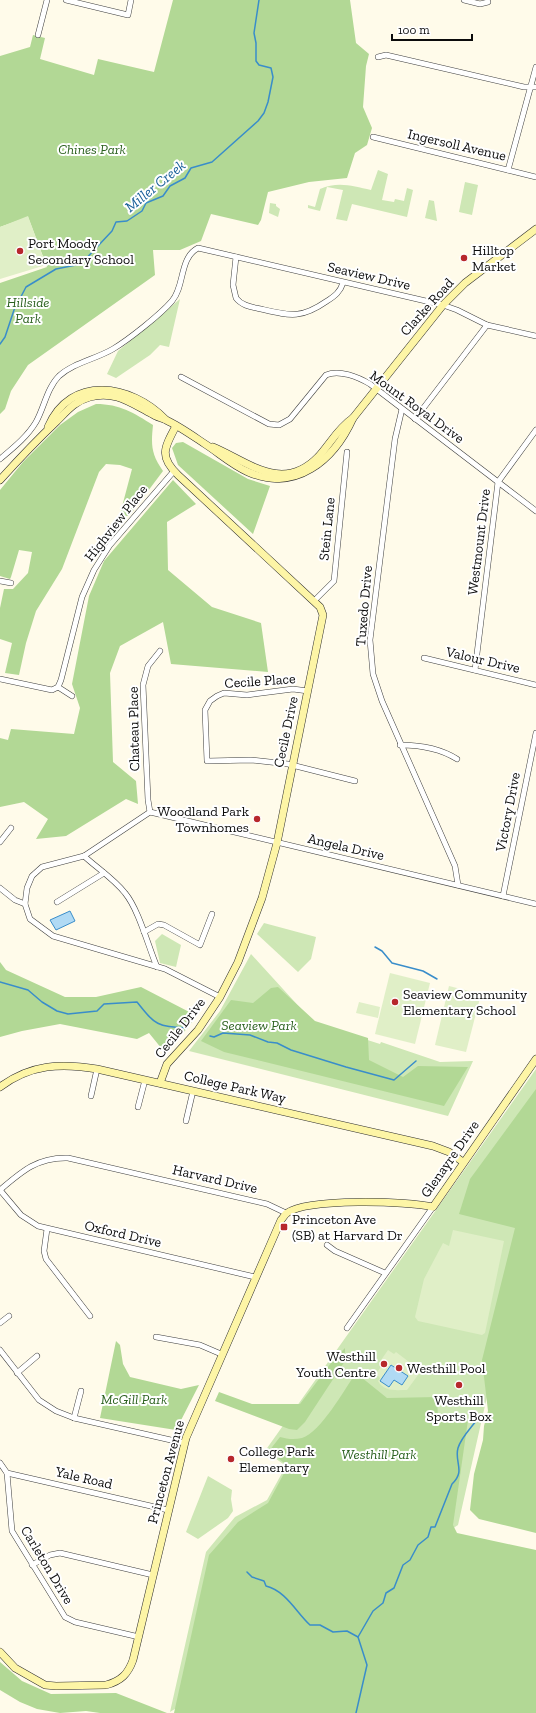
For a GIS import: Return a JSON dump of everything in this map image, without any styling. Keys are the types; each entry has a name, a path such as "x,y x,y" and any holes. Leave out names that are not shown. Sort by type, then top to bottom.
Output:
{"street":[{"path":"38,35 47,0"},
{"path":"66,0 128,14 131,0"},
{"path":"464,0 480,4 488,2"},
{"path":"378,57 386,55 524,87 533,87"},
{"path":"508,170 533,87 536,67"},
{"name":"Ingersoll Avenue","path":"373,137 536,177"},
{"name":"Clarke Road","path":"0,480 47,429 52,418 70,400 89,391 100,389 113,390 129,394 156,410 167,420 206,444 224,459 248,472 268,478 290,478 304,474 321,462 348,429 353,418 375,389 443,305 465,283 536,229"},
{"name":"Seaview Drive","path":"0,459 20,441 33,426 59,376 71,368 116,346 170,303 178,292 187,260 195,249 204,248 343,283 443,305 458,310 487,325 536,336"},
{"path":"236,257 233,285 236,298 246,306 287,315 304,314 315,309 338,294 343,283"},
{"path":"416,419 487,325"},
{"name":"Mount Royal Drive","path":"181,377 259,420 274,426 283,424 290,419 321,379 331,373 342,373 358,378 416,419 536,511"},
{"name":"Tuxedo Drive","path":"402,409 395,439 370,640 373,674 400,745 455,866 458,885"},
{"name":"Cecile Drive","path":"160,1083 167,1064 198,1030 220,997 238,962 257,912 267,882 277,843 323,615 320,607 314,601 174,471 166,460 165,453 166,445 176,426"},
{"name":"Westmount Drive","path":"475,670 498,482 536,430"},
{"name":"Stein Lane","path":"314,601 334,581 347,452"},
{"name":"Highview Place","path":"58,687 82,597 94,570 110,545 174,471"},
{"path":"0,581 11,584"},
{"name":"Chateau Place","path":"150,812 148,800 143,685 148,666 160,651"},
{"name":"Valour Drive","path":"424,658 536,685"},
{"path":"0,679 52,690 58,687 72,696"},
{"name":"Cecile Place","path":"308,691 293,689 247,695 224,693 217,696 210,701 205,710 207,761 251,760 292,765 355,781"},
{"name":"Victory Drive","path":"503,896 536,733"},
{"path":"400,745 410,745 448,754 457,759"},
{"path":"150,812 84,856 42,867 32,876 27,888 25,904 30,919 52,936 157,967 220,997"},
{"name":"Angela Drive","path":"150,812 536,904"},
{"path":"0,842 11,828"},
{"path":"84,856 127,895 144,932 157,967"},
{"path":"57,902 104,874"},
{"path":"0,888 15,900 25,904"},
{"path":"144,932 158,924 164,925 200,945 212,914"},
{"name":"Glenayre Drive","path":"347,1328 536,1059"},
{"name":"College Park Way","path":"0,1087 8,1080 46,1067 71,1065 98,1069 438,1148 449,1152 463,1162"},
{"path":"91,1096 98,1069"},
{"path":"138,1107 145,1080"},
{"path":"186,1121 193,1091"},
{"name":"Harvard Drive","path":"0,1190 29,1166 54,1158 68,1158 267,1204 286,1213"},
{"name":"Oxford Drive","path":"0,1190 21,1214 34,1224 255,1277"},
{"path":"286,1213 312,1204 376,1203 424,1205 433,1207"},
{"name":"Princeton Avenue","path":"0,1652 15,1668 48,1686 106,1685 121,1679 127,1673 132,1664 139,1637 184,1443 255,1277 281,1220 286,1213"},
{"path":"47,1228 44,1251 46,1260 90,1316"},
{"path":"327,1245 335,1251 385,1273"},
{"path":"0,1323 9,1316"},
{"path":"156,1337 200,1345 221,1354"},
{"path":"0,1350 43,1404 60,1414 184,1443"},
{"path":"17,1373 37,1356"},
{"path":"74,1418 81,1391"},
{"path":"0,1463 7,1473"},
{"name":"Yale Road","path":"7,1473 168,1510"},
{"name":"Carleton Drive","path":"7,1473 10,1528 68,1620 139,1637"},
{"path":"32,1565 50,1555 60,1553 153,1575"}],"green space":[{"path":"173,0 350,0 356,43 369,54 366,66 363,107 372,128 367,145 355,153 347,178 309,182 268,192 261,220 258,225 211,214 201,241 180,250 153,250 155,275 28,365 11,391 5,409 0,414 0,283 47,267 28,217 0,227 0,56 30,47 33,35 45,38 40,59 94,75 98,59 154,72"},
{"path":"378,170 388,174 382,200 394,202 395,199 404,201 407,188 413,190 407,217 352,204 347,221 336,219 343,190 327,187 333,185 346,185 371,190"},
{"path":"465,182 478,185 472,215 459,212"},
{"path":"327,187 320,211 308,208 308,205 315,207 320,189"},
{"path":"429,200 434,201 437,221 425,218"},
{"path":"270,203 276,204 276,206 280,209 278,217 269,213"},
{"name":"Port Moody Secondary School","path":"28,216 46,265 0,279 0,227"},
{"path":"180,299 169,347 160,345 150,355 116,378 107,374 118,351"},
{"path":"96,404 120,407 153,425 152,438 154,454 163,471 130,515 119,518 132,469 120,465 106,464 99,472 62,569 36,611 26,643 19,675 5,673 12,643 0,639 0,608 4,589 13,589 28,573 32,552 19,550 10,579 0,576 0,490 23,462 60,425 78,412"},
{"path":"183,442 248,479 270,486 253,534 178,465 172,448 176,443"},
{"path":"173,480 196,504 167,522 168,570 212,607 261,623 268,672 171,664 163,622 120,646 110,673 113,762 136,781 138,804 126,799 66,836 36,839 48,819 24,802 0,807 0,738 8,740 11,729 74,734 80,708 72,684 89,596 104,561"},
{"path":"264,923 316,937 311,959 298,972 257,934"},
{"path":"162,934 181,945 176,967 160,963 155,941"},
{"name":"Seaview Park","path":"251,954 314,1023 380,1044 381,1042 440,1062 473,1061 448,1116 189,1051 220,1011"},
{"path":"0,962 6,970 65,997 96,997 141,987 197,1016 166,1054 149,1033 137,1039 60,1024 22,1031 0,1037"},
{"path":"390,973 430,983 415,1044 375,1034"},
{"path":"449,986 481,994 466,1052 435,1045"},
{"name":"Seaview Park","path":"278,987 315,1021 368,1038 369,1060 403,1077 418,1066 468,1067 444,1106 224,1052 201,1041 231,1000 253,1003 271,988"},
{"path":"359,1002 380,1007 378,1018 356,1013"},
{"name":"Westhill Park","path":"536,1069 536,1180 458,1525 170,1712 206,1552 235,1517 267,1500 286,1466 265,1451"},
{"path":"536,1089 536,1533 479,1519 470,1510 474,1474 483,1440 484,1426 488,1411 482,1360 515,1228 459,1214 470,1179"},
{"path":"453,1230 504,1241 485,1333 482,1335 418,1321 415,1317 424,1279 443,1243 449,1246"},
{"name":"McGill Park","path":"116,1341 120,1345 123,1364 130,1377 181,1389 199,1385 176,1430 100,1418"},
{"path":"345,1348 345,1361 305,1422 297,1430 289,1429 215,1401 219,1392 252,1404 300,1404 334,1359"},
{"name":"Westhill Pool","path":"388,1350 394,1354 396,1352 421,1371 407,1390 387,1389 378,1381 380,1378 376,1374 382,1365 379,1363"},
{"path":"356,1373 387,1398 437,1397 438,1418 468,1420 453,1525 457,1533 536,1550 536,1713 174,1713 209,1555 238,1522 268,1503 288,1466 269,1451 280,1437 288,1439 302,1438 317,1428"},
{"path":"208,1476 232,1490 231,1499 233,1511 228,1518 198,1539 186,1532"},
{"path":"0,1662 22,1681 51,1694 116,1693 167,1713 100,1713 86,1711 60,1713 37,1709 20,1702 0,1690"}],"water":[{"path":"70,911 75,921 56,930 50,920"},
{"path":"391,1365 408,1376 402,1385 394,1380 389,1387 380,1381"}],"waterway":[{"name":"Miller Creek","path":"0,344 5,337 14,310 26,287 56,269 81,264 112,231 116,222 127,221 142,211 146,203 163,196 170,186 185,178 191,168 212,162 258,121 264,113 268,102 273,77 271,68 259,65 256,61 256,43 254,33 259,0"},
{"path":"375,947 382,951 392,963 423,971 437,979"},
{"path":"0,982 28,990 42,1002 57,1011 68,1014 97,1011 104,1004 137,1002 149,1016 158,1023 187,1028"},
{"path":"210,1036 214,1037 223,1033 250,1035 268,1042 277,1043 291,1050 394,1080 416,1061"},
{"path":"358,1637 373,1611 383,1603 386,1593 394,1588 403,1565 410,1560 418,1545 428,1537 431,1527 435,1527 452,1484 458,1475 457,1453 459,1444 476,1421"},
{"path":"247,1572 252,1577 264,1581 266,1586 279,1592 285,1597 310,1625 320,1625 333,1632 347,1631 358,1637 367,1665 356,1713"}],"place":[{"name":"Port Moody Secondary School","path":"20,251"},
{"name":"Hilltop Market","path":"464,258"},
{"name":"Woodland Park Townhomes","path":"257,819"},
{"name":"Seaview Community Elementary School","path":"395,1002"},
{"name":"Princeton Ave (SB) at Harvard Dr","path":"284,1227"},
{"name":"Westhill Youth Centre","path":"384,1364"},
{"name":"Westhill Pool","path":"399,1368"},
{"name":"Westhill Sports Box","path":"459,1385"},
{"name":"College Park Elementary","path":"231,1459"}],"park label":[{"name":"Chines Park","path":"92,149"},
{"name":"Hillside Park","path":"28,310"}]}
